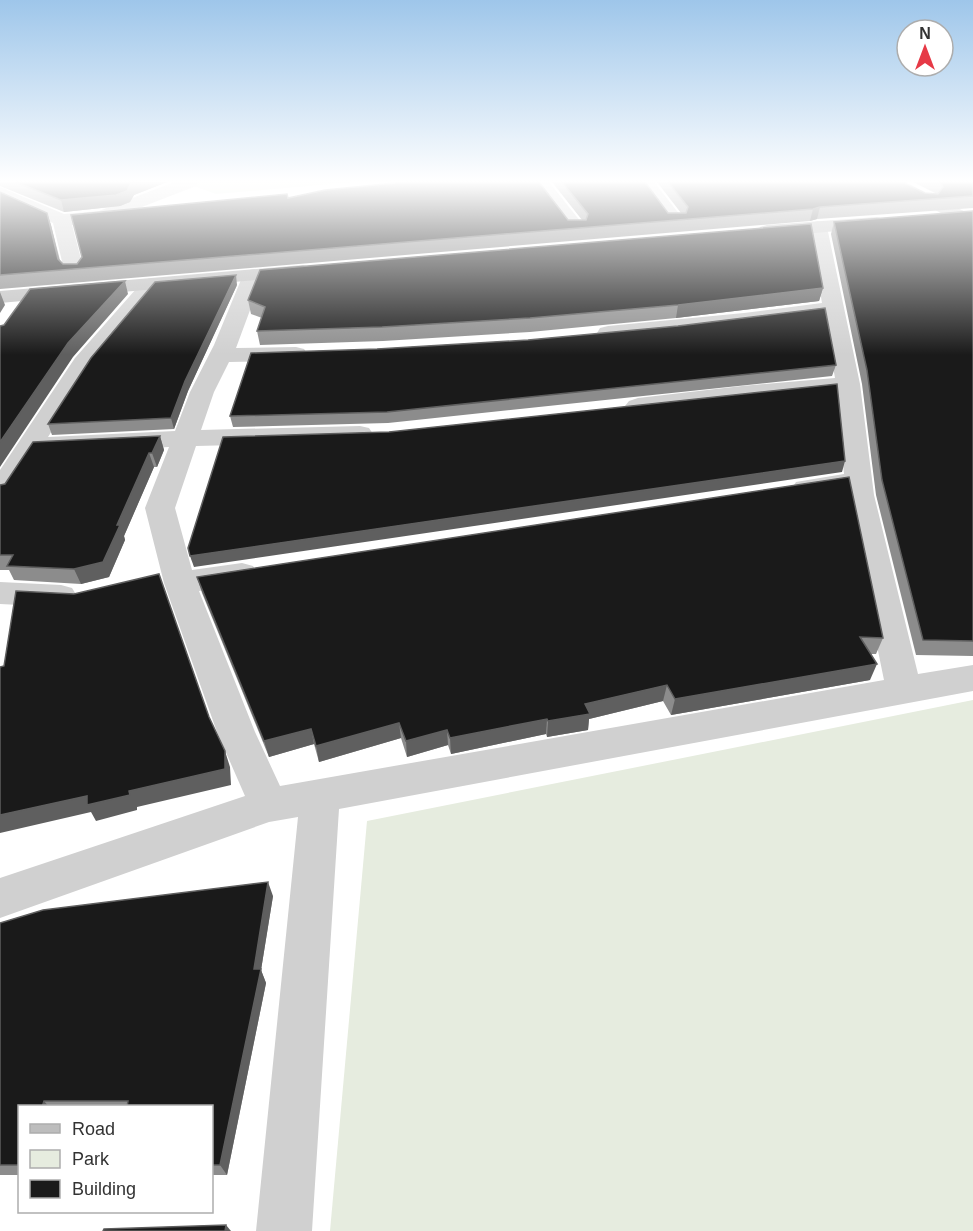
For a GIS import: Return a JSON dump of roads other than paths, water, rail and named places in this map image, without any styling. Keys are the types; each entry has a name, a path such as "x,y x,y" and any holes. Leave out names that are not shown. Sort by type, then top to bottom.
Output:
{"main road":[{"path":"53,272 97,268"},
{"path":"26,294 325,269"}],"street":[{"path":"67,239 74,270"},
{"path":"820,239 848,384 857,480 904,690"},
{"path":"254,275 221,355 202,393 160,508 179,578 236,732 269,805"},
{"path":"0,491 83,363 151,284"},
{"path":"7,305 26,294"},
{"path":"589,335 744,320 832,308"},
{"path":"221,355 314,354"},
{"path":"612,410 742,393 848,384"},
{"path":"29,446 186,438 388,433"},
{"path":"776,492 857,480"},
{"path":"146,582 273,569"},
{"path":"0,593 81,597 92,595"},
{"path":"0,898 269,805 973,678"},
{"path":"284,1231 320,796"}]}
